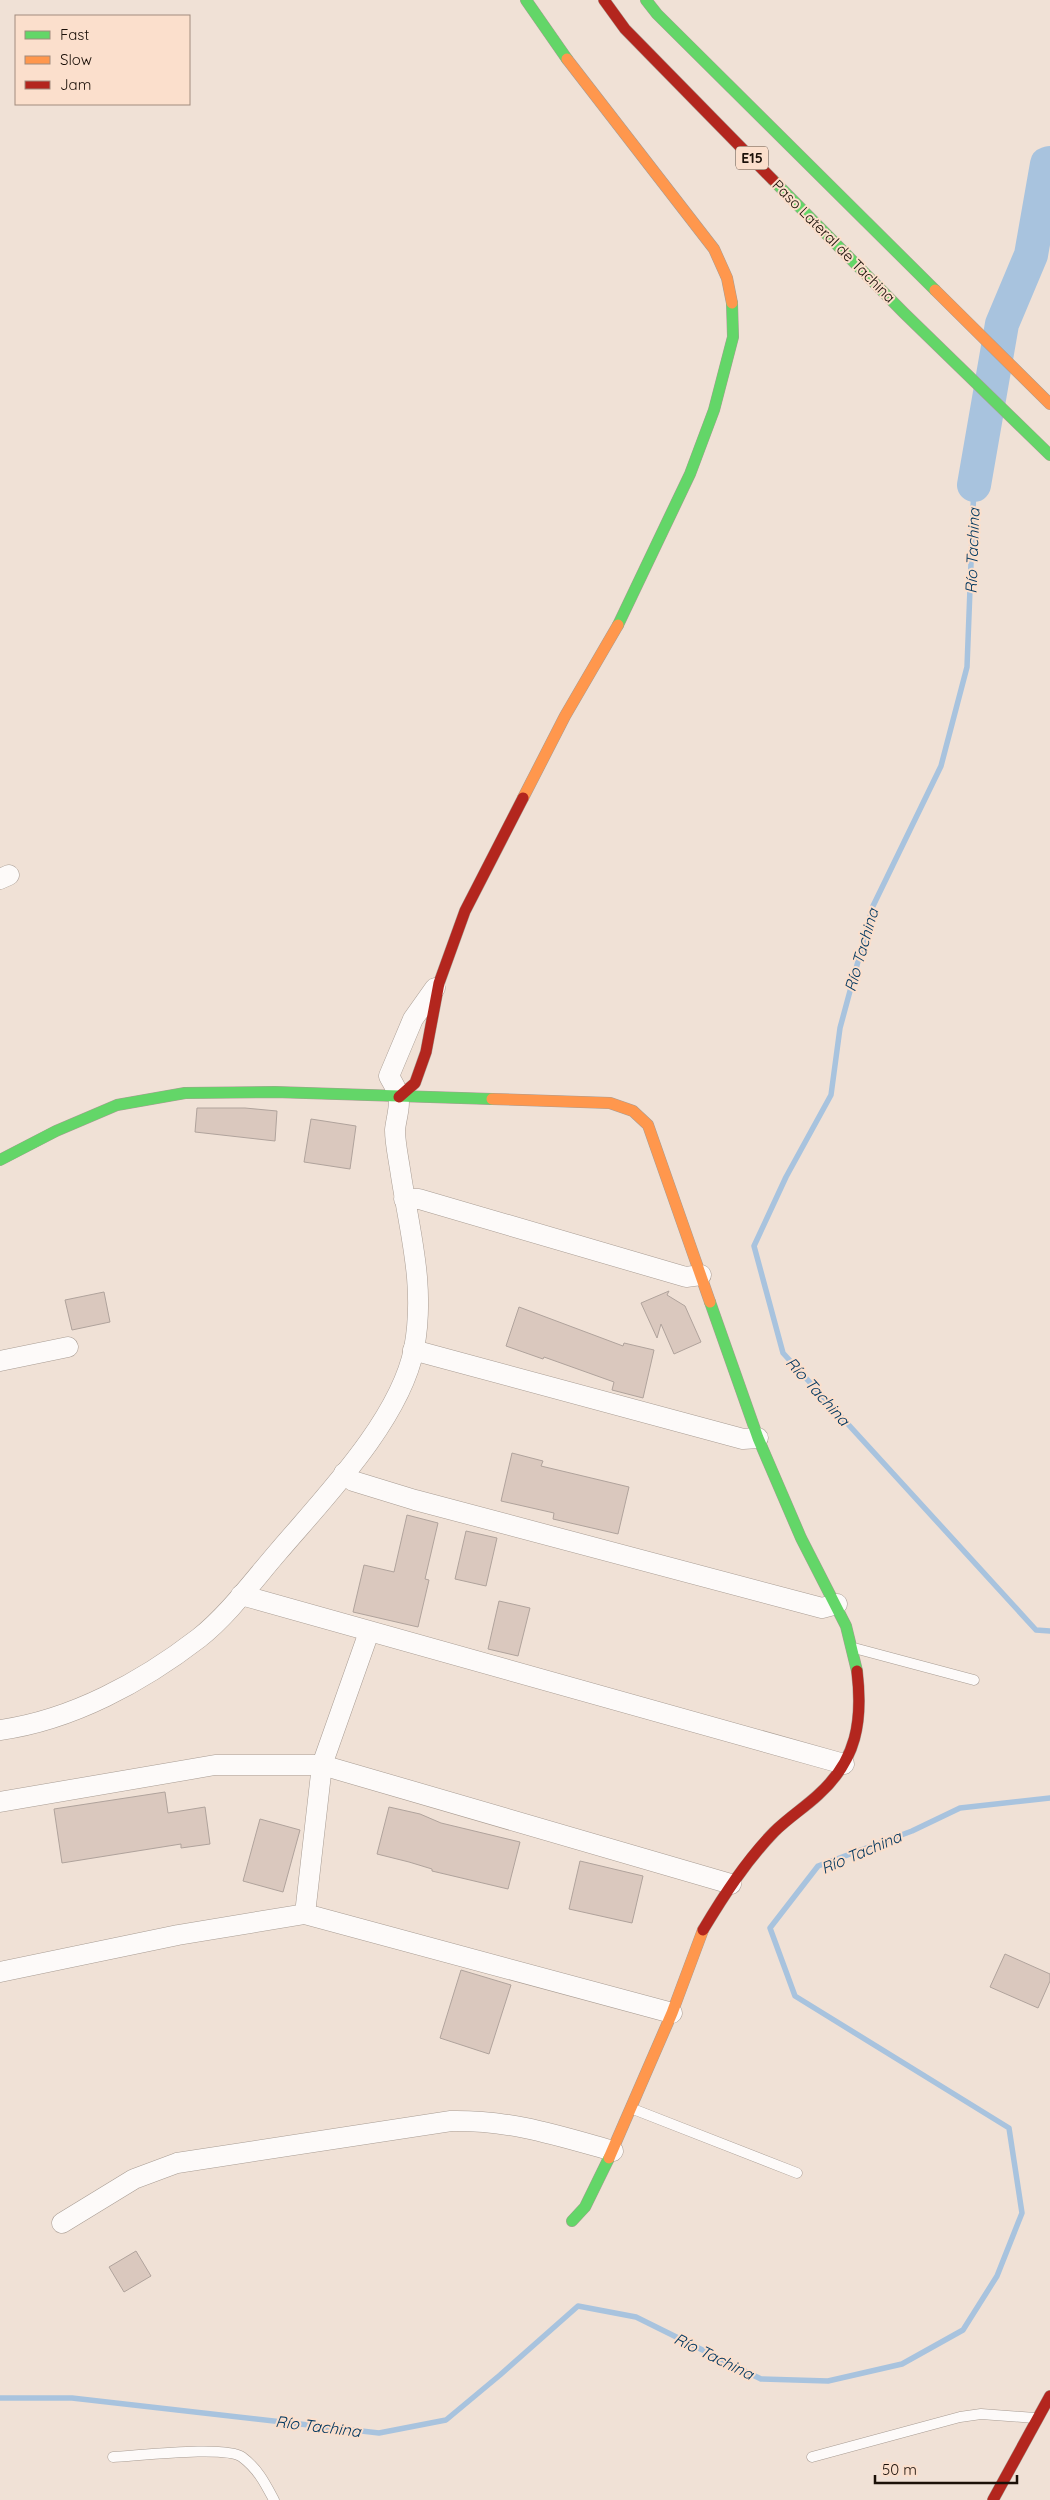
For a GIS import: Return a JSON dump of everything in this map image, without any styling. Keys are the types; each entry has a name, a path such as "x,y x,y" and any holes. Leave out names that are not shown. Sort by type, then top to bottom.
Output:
{"main road":[{"path":"439,983 465,911 565,716 626,610 690,474 714,410 733,338 734,311 727,278 714,249 591,92 526,0"},
{"name":"Paso Lateral de Tachina","path":"604,0 625,29 904,313 1050,455"},
{"name":"E15","path":"646,0 657,14 1050,404"},
{"path":"0,1160 56,1130 117,1105 186,1093 275,1092 610,1103 633,1111 648,1125 758,1438 802,1538 837,1604 853,1648 859,1686 860,1715 854,1743 844,1764 831,1783 776,1830 731,1884 701,1933 672,2013 632,2108 585,2206 572,2221"},
{"path":"993,2500 1050,2396"}],"street":[{"path":"0,1730 61,1715 109,1695 159,1666 200,1637 240,1595 344,1474 363,1450 383,1419 400,1387 413,1350 419,1278 404,1199 395,1132 399,1097 389,1076 413,1019 439,983"},
{"path":"404,1199 419,1199 686,1277 701,1274"},
{"path":"0,1361 68,1347"},
{"path":"413,1350 743,1440 758,1438"},
{"path":"344,1474 353,1481 415,1500 794,1601 822,1608 837,1604"},
{"path":"240,1595 844,1764"},
{"path":"305,1914 322,1765 369,1632"},
{"path":"0,1802 214,1765 322,1765 731,1884"},
{"path":"0,1972 178,1936 305,1914 672,2013"},
{"path":"62,2223 134,2179 184,2161 304,2145 451,2122 474,2121 516,2125 612,2151"}],"lane":[{"path":"853,1648 974,1680"},
{"path":"632,2108 797,2173"},
{"path":"812,2457 960,2417 981,2414 1038,2418"},
{"path":"113,2457 186,2452 214,2452 241,2456 261,2475 274,2500"}],"building":[{"path":"197,1108 245,1108 277,1111 275,1141 195,1132"},
{"path":"311,1119 356,1126 350,1169 304,1162"},
{"path":"669,1291 667,1295 685,1306 701,1342 674,1354 661,1324 657,1338 641,1303"},
{"path":"104,1292 110,1322 72,1330 65,1300"},
{"path":"519,1307 623,1346 624,1343 654,1350 643,1398 612,1390 614,1382 544,1357 543,1359 506,1346"},
{"path":"512,1453 543,1461 541,1466 629,1487 618,1534 553,1519 554,1513 501,1501"},
{"path":"407,1515 438,1523 425,1579 429,1580 418,1627 353,1612 364,1565 394,1572"},
{"path":"466,1531 497,1538 486,1586 455,1579"},
{"path":"499,1601 530,1608 518,1656 488,1649"},
{"path":"165,1792 168,1813 205,1807 210,1844 181,1848 181,1844 62,1863 54,1809"},
{"path":"389,1807 420,1814 441,1823 520,1842 508,1889 432,1871 432,1869 377,1854"},
{"path":"260,1819 300,1830 283,1892 243,1881"},
{"path":"580,1861 643,1876 632,1923 569,1909"},
{"path":"1005,1954 1050,1974 1050,1981 1038,2008 990,1987"},
{"path":"461,1970 511,1985 489,2054 440,2038"},
{"path":"136,2251 151,2276 124,2292 109,2267"}],"waterway":[{"name":"Río Tachina","path":"974,485 1002,324 1031,255 1047,164 1050,163"},
{"name":"Río Tachina","path":"974,485 967,667 941,766 873,906 840,1028 831,1095 786,1177 754,1246 783,1353 1036,1630 1050,1631"},
{"name":"Río Tachina","path":"0,2398 72,2398 379,2433 446,2420 578,2306 636,2317 761,2379 828,2381 902,2364 963,2330 997,2276 1022,2213 1009,2128 795,1996 770,1928 818,1866 912,1831 960,1808 1050,1798"}],"traffic: fast":[{"path":"526,0 567,59"},
{"path":"646,0 657,14 935,290"},
{"path":"773,180 904,313 1050,455"},
{"path":"618,625 690,474 714,410 733,337 732,303"},
{"path":"0,1160 56,1131 117,1105 185,1093 275,1092 492,1099"},
{"path":"710,1302 758,1438 801,1538 846,1626 857,1671"},
{"path":"572,2221 585,2207 609,2158"}],"traffic: slow":[{"path":"567,59 714,249 727,278 732,303"},
{"path":"935,290 1050,404"},
{"path":"523,798 565,716 618,625"},
{"path":"492,1099 610,1103 633,1111 648,1125 710,1302"},
{"path":"609,2158 672,2013 703,1930"}],"traffic: jam":[{"path":"604,0 625,29 773,180"},
{"path":"399,1097 415,1083 426,1052 439,983 465,911 523,798"},
{"path":"703,1930 736,1879 764,1843 779,1827 818,1795 841,1768 849,1754 858,1723 859,1689 857,1671"},
{"path":"993,2500 1050,2396"}]}
